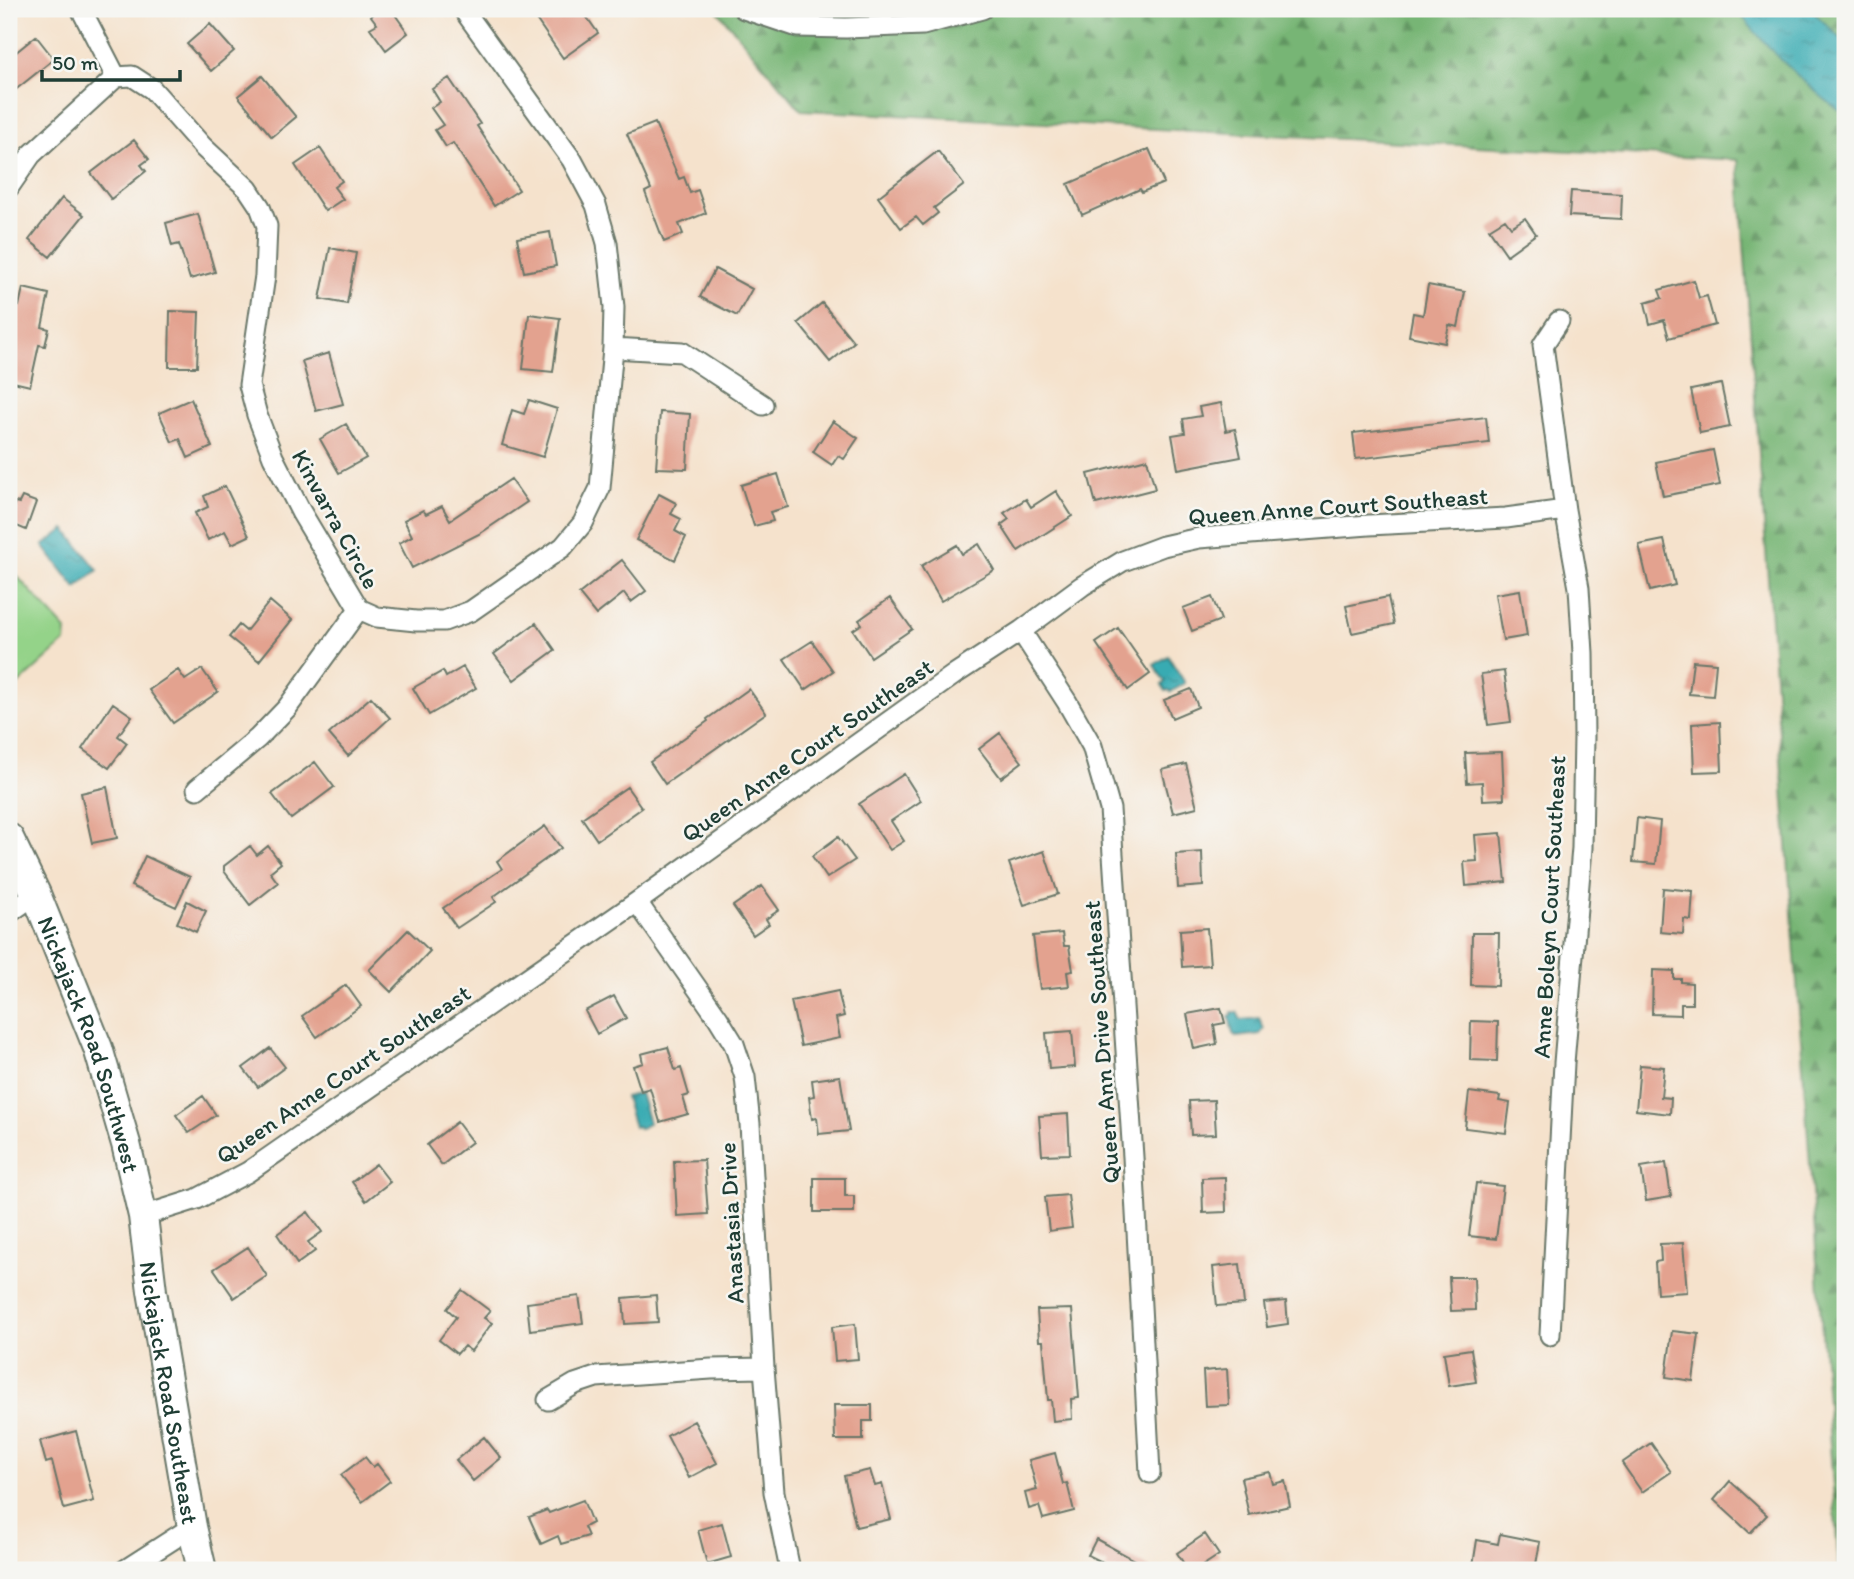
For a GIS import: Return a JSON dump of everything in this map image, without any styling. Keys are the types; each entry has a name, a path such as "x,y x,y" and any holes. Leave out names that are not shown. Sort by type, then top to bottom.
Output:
{"street":[{"path":"9,187 31,155 116,77 81,9"},
{"name":"Kinvarra Circle","path":"116,77 132,76 152,89 204,148 247,189 260,207 267,226 265,275 249,385 273,457 359,609 377,617 444,621 471,611 563,547 583,523 600,488 613,348 614,307 607,243 596,205 572,160 463,9"},
{"path":"744,9 798,27 846,28 923,25 982,9"},
{"name":"Anne Boleyn Court Southeast","path":"1550,1335 1564,1063 1582,835 1583,653 1578,588 1543,345 1559,321"},
{"path":"613,348 682,352 763,405"},
{"name":"Queen Anne Court Southeast","path":"143,1216 197,1199 248,1172 637,902 955,674 1021,631 1082,586 1123,561 1163,546 1199,538 1369,525 1506,519 1565,510"},
{"path":"197,789 258,738 287,708 359,609"},
{"name":"Queen Ann Drive Southeast","path":"1021,631 1092,746 1111,809 1150,1473"},
{"name":"Nickajack Road Southwest","path":"9,838 36,894 98,1048 126,1144 143,1216"},
{"path":"9,913 36,894"},
{"name":"Anastasia Drive","path":"637,902 718,1018 734,1044 745,1077 774,1493 790,1570"},
{"name":"Nickajack Road Southeast","path":"143,1216 152,1291 192,1527 202,1570"},
{"path":"548,1400 575,1384 596,1377 764,1368"},
{"path":"125,1570 192,1527"}],"green space":[{"path":"716,9 1845,9 1845,1570 1839,1570 1738,160 801,110"},
{"path":"9,574 16,575 66,630 65,642 9,693"}],"water":[{"path":"1736,9 1810,9 1845,42 1845,115 1787,65"},
{"path":"65,529 98,570 76,588 43,546"},
{"path":"1168,656 1185,683 1171,692 1166,691 1162,685 1165,682 1154,665"},
{"path":"1232,1012 1237,1012 1241,1020 1259,1018 1264,1029 1260,1034 1237,1037 1233,1034 1229,1016"},
{"path":"640,1093 649,1123 639,1129 638,1126 634,1127 625,1097"}],"building":[{"path":"380,9 391,9 408,33 386,50 370,28 377,24 371,16"},
{"path":"529,9 581,9 598,33 563,58"},
{"path":"210,24 234,51 211,71 187,44"},
{"path":"36,36 54,59 9,95 9,58"},
{"path":"262,76 296,117 272,137 238,96"},
{"path":"449,78 519,190 494,206 453,143 446,147 435,130 443,125 431,108 440,102 432,89"},
{"path":"655,123 679,179 684,177 690,193 698,190 706,213 679,224 683,234 664,242 645,192 651,189 627,134"},
{"path":"134,140 149,159 141,165 146,171 111,199 91,173"},
{"path":"320,148 342,181 334,187 343,199 325,211 295,165"},
{"path":"1149,149 1164,183 1142,192 1140,189 1082,215 1068,184"},
{"path":"938,151 964,185 934,208 938,213 923,225 916,217 901,228 878,197"},
{"path":"1571,191 1622,194 1621,219 1569,216"},
{"path":"62,198 84,215 50,257 29,240"},
{"path":"198,214 215,272 190,279 179,244 172,246 166,223"},
{"path":"1525,218 1536,234 1507,255 1489,229 1505,219 1511,227"},
{"path":"550,232 556,266 524,272 517,238"},
{"path":"330,248 356,253 347,304 320,299"},
{"path":"715,269 752,289 737,316 700,297"},
{"path":"1694,280 1699,298 1707,296 1715,325 1669,338 1664,320 1650,324 1645,303 1662,298 1659,290"},
{"path":"1428,285 1465,292 1458,327 1449,325 1445,343 1409,336 1413,313 1423,315"},
{"path":"23,288 49,294 42,327 49,329 45,346 39,345 30,386 9,381 9,316 11,304 19,306"},
{"path":"822,303 854,342 830,362 798,323"},
{"path":"170,311 199,312 197,367 169,367"},
{"path":"529,314 560,318 553,372 523,369"},
{"path":"329,353 343,404 316,411 302,361"},
{"path":"1721,384 1730,427 1700,433 1691,390"},
{"path":"191,399 212,447 188,458 180,439 172,442 159,413"},
{"path":"529,400 557,409 543,457 502,445 512,410 524,414"},
{"path":"1221,403 1226,431 1235,429 1241,457 1178,469 1172,435 1185,433 1183,419 1201,416 1199,407"},
{"path":"660,412 690,414 687,469 656,468"},
{"path":"1486,417 1489,443 1356,459 1353,433"},
{"path":"833,421 858,438 844,459 838,456 832,465 813,452"},
{"path":"346,424 366,458 339,473 320,439"},
{"path":"1713,450 1720,485 1663,496 1656,462"},
{"path":"1147,459 1155,489 1096,504 1088,474"},
{"path":"778,474 788,507 770,512 773,521 754,526 741,485"},
{"path":"511,479 527,502 481,533 412,568 399,543 412,536 404,520 423,510 426,514 442,506 450,520"},
{"path":"225,486 249,536 232,544 225,531 208,540 195,513 208,507 204,496"},
{"path":"1056,491 1072,516 1018,551 1001,525 1009,519 1004,513 1026,499 1031,507"},
{"path":"659,494 676,503 671,514 681,519 675,531 686,537 675,560 636,540"},
{"path":"22,497 36,502 26,530 12,524 14,519 9,517 15,502 19,503"},
{"path":"1664,540 1675,585 1650,591 1639,545"},
{"path":"979,544 994,570 941,601 921,566 957,545 962,554"},
{"path":"622,560 646,591 631,602 624,593 596,615 579,594"},
{"path":"1520,590 1527,636 1503,640 1495,594"},
{"path":"1212,597 1221,620 1192,631 1183,608"},
{"path":"1388,597 1394,624 1352,633 1346,606"},
{"path":"890,598 912,629 871,657 853,630 862,624 859,620"},
{"path":"270,601 292,620 259,661 229,637 239,625 246,631"},
{"path":"536,623 555,650 514,680 494,654"},
{"path":"1118,628 1150,674 1128,690 1096,643"},
{"path":"812,641 833,671 805,690 784,659"},
{"path":"1693,661 1716,663 1713,696 1689,694"},
{"path":"463,667 476,688 429,715 413,688 443,671 446,677"},
{"path":"202,669 218,692 173,723 149,690 178,670 185,680"},
{"path":"1504,671 1511,722 1488,725 1481,674"},
{"path":"749,689 766,713 665,784 650,762"},
{"path":"1191,689 1198,707 1172,718 1164,700"},
{"path":"371,697 390,718 348,756 329,734"},
{"path":"113,703 132,716 118,736 127,743 109,768 82,749"},
{"path":"1720,722 1722,771 1694,772 1692,724"},
{"path":"1000,733 1022,762 1001,778 979,749"},
{"path":"1502,752 1504,799 1483,800 1482,782 1467,783 1465,753"},
{"path":"315,762 334,787 291,819 272,794"},
{"path":"1186,764 1197,807 1173,813 1162,770"},
{"path":"904,774 921,801 891,821 904,841 890,850 859,804"},
{"path":"107,787 117,838 92,843 81,793"},
{"path":"627,787 642,808 597,840 582,818"},
{"path":"1637,818 1660,821 1656,864 1633,862"},
{"path":"545,826 561,848 493,897 496,902 457,928 443,908 502,869 497,861"},
{"path":"1501,833 1506,882 1466,886 1464,862 1477,861 1475,835"},
{"path":"838,837 855,860 827,878 812,856"},
{"path":"250,846 257,855 268,846 281,863 270,872 278,883 250,905 224,871 224,866"},
{"path":"1044,851 1058,894 1024,905 1009,863"},
{"path":"1202,852 1203,886 1178,888 1176,854"},
{"path":"145,856 190,877 176,907 131,886"},
{"path":"762,886 779,910 766,919 769,924 753,935 733,906"},
{"path":"1663,888 1693,891 1691,920 1684,919 1683,934 1660,932"},
{"path":"187,901 206,911 196,932 177,923"},
{"path":"1207,928 1210,965 1182,967 1180,930"},
{"path":"408,930 430,951 391,992 369,970"},
{"path":"1062,933 1064,946 1069,946 1073,971 1067,972 1069,986 1040,989 1033,936"},
{"path":"1472,933 1499,933 1498,986 1471,985"},
{"path":"1653,970 1674,971 1674,979 1692,983 1692,1004 1681,1004 1681,1015 1652,1014"},
{"path":"346,985 361,1006 317,1037 302,1016"},
{"path":"838,991 844,1016 836,1018 840,1038 801,1046 791,1001"},
{"path":"614,996 626,1018 597,1034 585,1011"},
{"path":"1221,1008 1225,1023 1214,1025 1217,1044 1194,1049 1187,1014"},
{"path":"1471,1021 1498,1022 1497,1061 1470,1060"},
{"path":"1072,1031 1075,1067 1049,1069 1046,1033"},
{"path":"668,1047 675,1070 681,1068 689,1095 683,1097 688,1114 660,1122 650,1088 641,1091 633,1066 643,1063 641,1054"},
{"path":"270,1048 285,1067 258,1087 243,1068"},
{"path":"1640,1065 1664,1067 1661,1097 1671,1098 1670,1114 1636,1110"},
{"path":"840,1076 849,1131 819,1134 817,1118 812,1119 809,1097 814,1096 812,1080"},
{"path":"1469,1092 1500,1096 1499,1101 1510,1103 1506,1133 1465,1128"},
{"path":"203,1096 216,1115 189,1133 176,1115"},
{"path":"1214,1100 1216,1134 1191,1135 1189,1101"},
{"path":"1068,1114 1070,1154 1042,1155 1039,1116"},
{"path":"457,1122 472,1142 442,1165 427,1145"},
{"path":"704,1160 708,1214 677,1216 674,1161"},
{"path":"1666,1163 1671,1197 1646,1201 1641,1167"},
{"path":"376,1164 390,1182 366,1201 352,1182"},
{"path":"1225,1177 1226,1212 1203,1213 1202,1178"},
{"path":"814,1178 845,1178 845,1196 854,1196 854,1212 814,1212"},
{"path":"1476,1183 1503,1186 1496,1239 1469,1236"},
{"path":"1068,1195 1072,1228 1049,1231 1045,1197"},
{"path":"308,1212 322,1232 308,1242 315,1251 297,1264 277,1234"},
{"path":"1683,1243 1687,1292 1657,1294 1655,1262 1661,1261 1660,1244"},
{"path":"248,1247 267,1276 234,1298 214,1269"},
{"path":"1240,1264 1244,1304 1217,1306 1213,1267"},
{"path":"1449,1277 1474,1277 1475,1310 1451,1311"},
{"path":"462,1290 490,1311 484,1318 492,1323 471,1351 464,1346 457,1354 439,1340 456,1317 447,1309"},
{"path":"656,1295 658,1322 625,1324 623,1298"},
{"path":"579,1296 583,1323 530,1330 527,1303"},
{"path":"1286,1301 1288,1324 1267,1327 1264,1303"},
{"path":"1072,1309 1079,1398 1071,1399 1072,1419 1053,1421 1051,1400 1048,1400 1043,1341 1039,1341 1037,1310"},
{"path":"855,1324 858,1359 835,1361 832,1327"},
{"path":"1672,1331 1699,1334 1693,1381 1666,1377"},
{"path":"1471,1349 1476,1382 1449,1386 1444,1353"},
{"path":"1227,1369 1229,1405 1205,1406 1203,1371"},
{"path":"834,1405 872,1405 872,1421 863,1421 863,1440 835,1440"},
{"path":"694,1421 717,1463 689,1478 667,1436"},
{"path":"76,1431 94,1501 64,1509 52,1461 46,1463 40,1441"},
{"path":"484,1437 501,1458 473,1481 456,1460"},
{"path":"1651,1443 1671,1472 1642,1492 1622,1463"},
{"path":"1055,1453 1074,1511 1043,1519 1039,1506 1029,1509 1025,1493 1037,1490 1029,1460"},
{"path":"365,1457 373,1467 377,1464 390,1481 362,1502 341,1475"},
{"path":"870,1470 875,1486 882,1484 891,1519 856,1527 844,1476"},
{"path":"1270,1472 1273,1484 1285,1481 1290,1506 1249,1515 1241,1478"},
{"path":"1730,1481 1767,1515 1750,1533 1714,1500"},
{"path":"583,1500 592,1523 584,1527 588,1536 561,1544 558,1536 541,1544 529,1517 547,1510 549,1513"},
{"path":"722,1523 731,1557 707,1564 698,1530"},
{"path":"1205,1534 1219,1555 1196,1570 1188,1570 1177,1553"},
{"path":"1500,1534 1540,1542 1535,1570 1500,1570 1473,1565 1477,1540 1498,1544"},
{"path":"1096,1539 1153,1570 1105,1570 1108,1565 1088,1555"}]}
